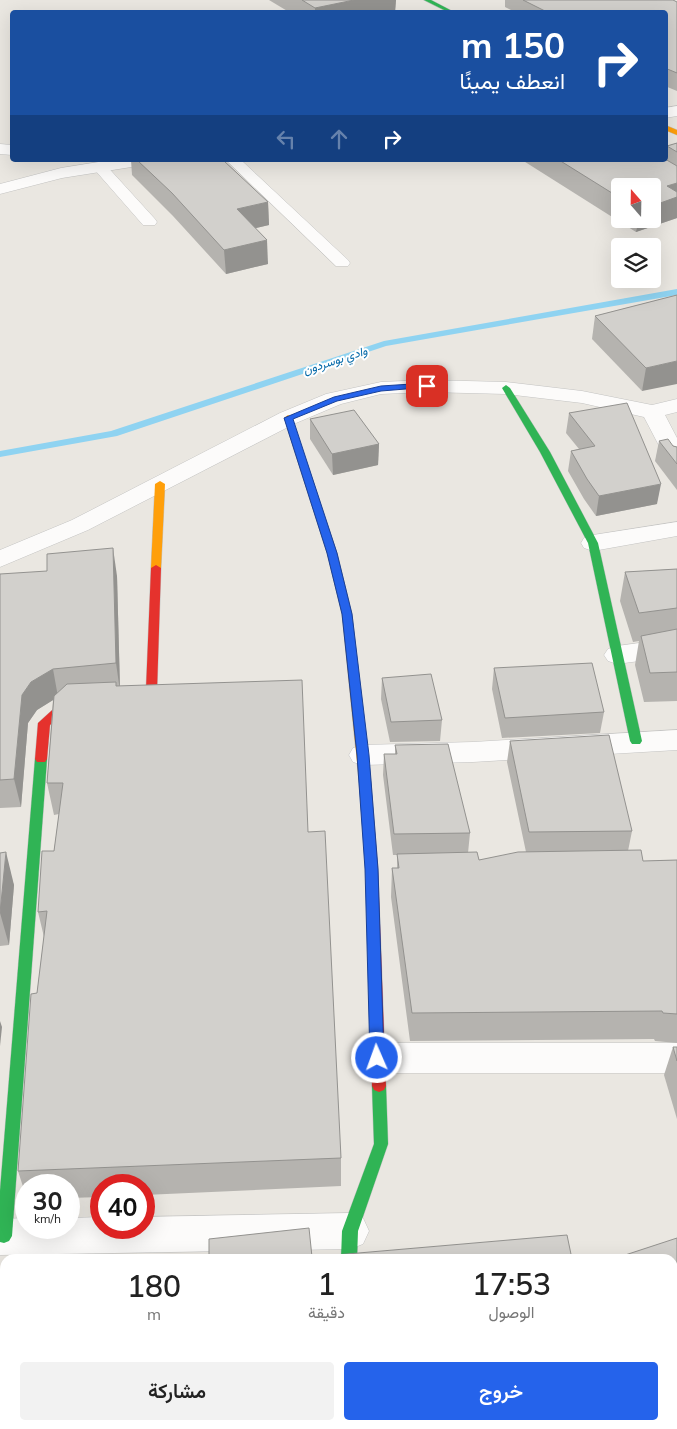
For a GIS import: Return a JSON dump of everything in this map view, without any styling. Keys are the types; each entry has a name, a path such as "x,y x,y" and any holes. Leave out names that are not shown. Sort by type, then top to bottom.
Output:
{"street":[{"path":"428,0 447,10"},
{"path":"668,127 677,111"},
{"path":"0,189 99,166 128,162"},
{"path":"24,182 36,173 39,164"},
{"path":"0,559 80,525 288,418 334,399 381,388 427,386 506,388 582,396 652,412 677,405"},
{"path":"506,388 545,452 593,543 636,741"},
{"path":"652,412 677,459"},
{"path":"160,484 151,691 124,702 65,705 44,723 2,1237 349,1245 381,1144 372,869 363,755 347,614 332,553 288,418"},
{"path":"593,543 677,529"},
{"path":"617,655 677,647"},
{"path":"363,755 473,752 677,740"},
{"path":"372,869 401,869"},
{"path":"377,1058 677,1058"}],"lane":[{"path":"235,162 342,263"},
{"path":"99,166 149,222"}],"building":[{"path":"302,0 354,0 315,8"},
{"path":"523,0 673,0 677,2 677,73 668,69 668,10 543,10"},
{"path":"677,143 677,152 668,147"},
{"path":"668,161 677,166 677,183 667,186 677,192 677,197 661,203 661,178 611,178 611,192 562,162"},
{"path":"139,162 225,162 268,202 237,209 267,240 224,250 172,193"},
{"path":"677,295 677,361 646,368 595,316"},
{"path":"627,403 661,484 599,496 571,451 595,446 569,413"},
{"path":"354,410 379,444 332,454 310,419"},
{"path":"668,439 673,446 677,447 677,464 659,441"},
{"path":"113,548 116,663 53,669 31,682 22,695 14,779 0,780 0,574 47,571 47,554"},
{"path":"677,569 677,608 639,613 625,572"},
{"path":"677,629 677,672 650,673 641,636"},
{"path":"592,663 604,712 505,718 494,668"},
{"path":"431,674 442,720 391,722 382,678"},
{"path":"302,680 308,832 325,831 341,1158 18,1171 31,994 37,993 47,911 38,912 42,851 54,851 63,783 47,783 54,696 67,684 116,682 116,686"},
{"path":"609,735 632,831 529,832 510,741"},
{"path":"448,744 470,833 394,834 384,754 397,754 395,745"},
{"path":"641,850 643,861 677,860 677,1014 663,1013 662,1011 412,1013 392,868 399,868 397,854 477,852 479,860 518,852"},
{"path":"6,852 0,913 0,853"},
{"path":"673,1047 677,1047 677,1061"},
{"path":"309,1228 312,1254 209,1254 209,1239"},
{"path":"567,1235 571,1254 347,1254"},
{"path":"677,1238 677,1254 628,1254"}],"waterway":[{"name":"وادي بوسردون","path":"0,454 113,434 384,344 677,292"}],"traffic: fast":[{"path":"427,0 447,10"},
{"path":"506,388 545,452 593,543 636,741"},
{"path":"4,1236 41,759"},
{"path":"349,1254 350,1231 381,1144 379,1086"}],"traffic: slow":[{"path":"668,128 677,133"},
{"path":"288,418 332,553 347,614 365,782"},
{"path":"156,568 160,484"}],"traffic: jam":[{"path":"41,759 44,723 65,705 124,702 151,691 156,568"},
{"path":"365,782 372,869 379,1086"}],"route":[{"path":"377,1058 372,869 363,755 347,614 332,553 288,418 334,399 381,388 427,386"}]}
